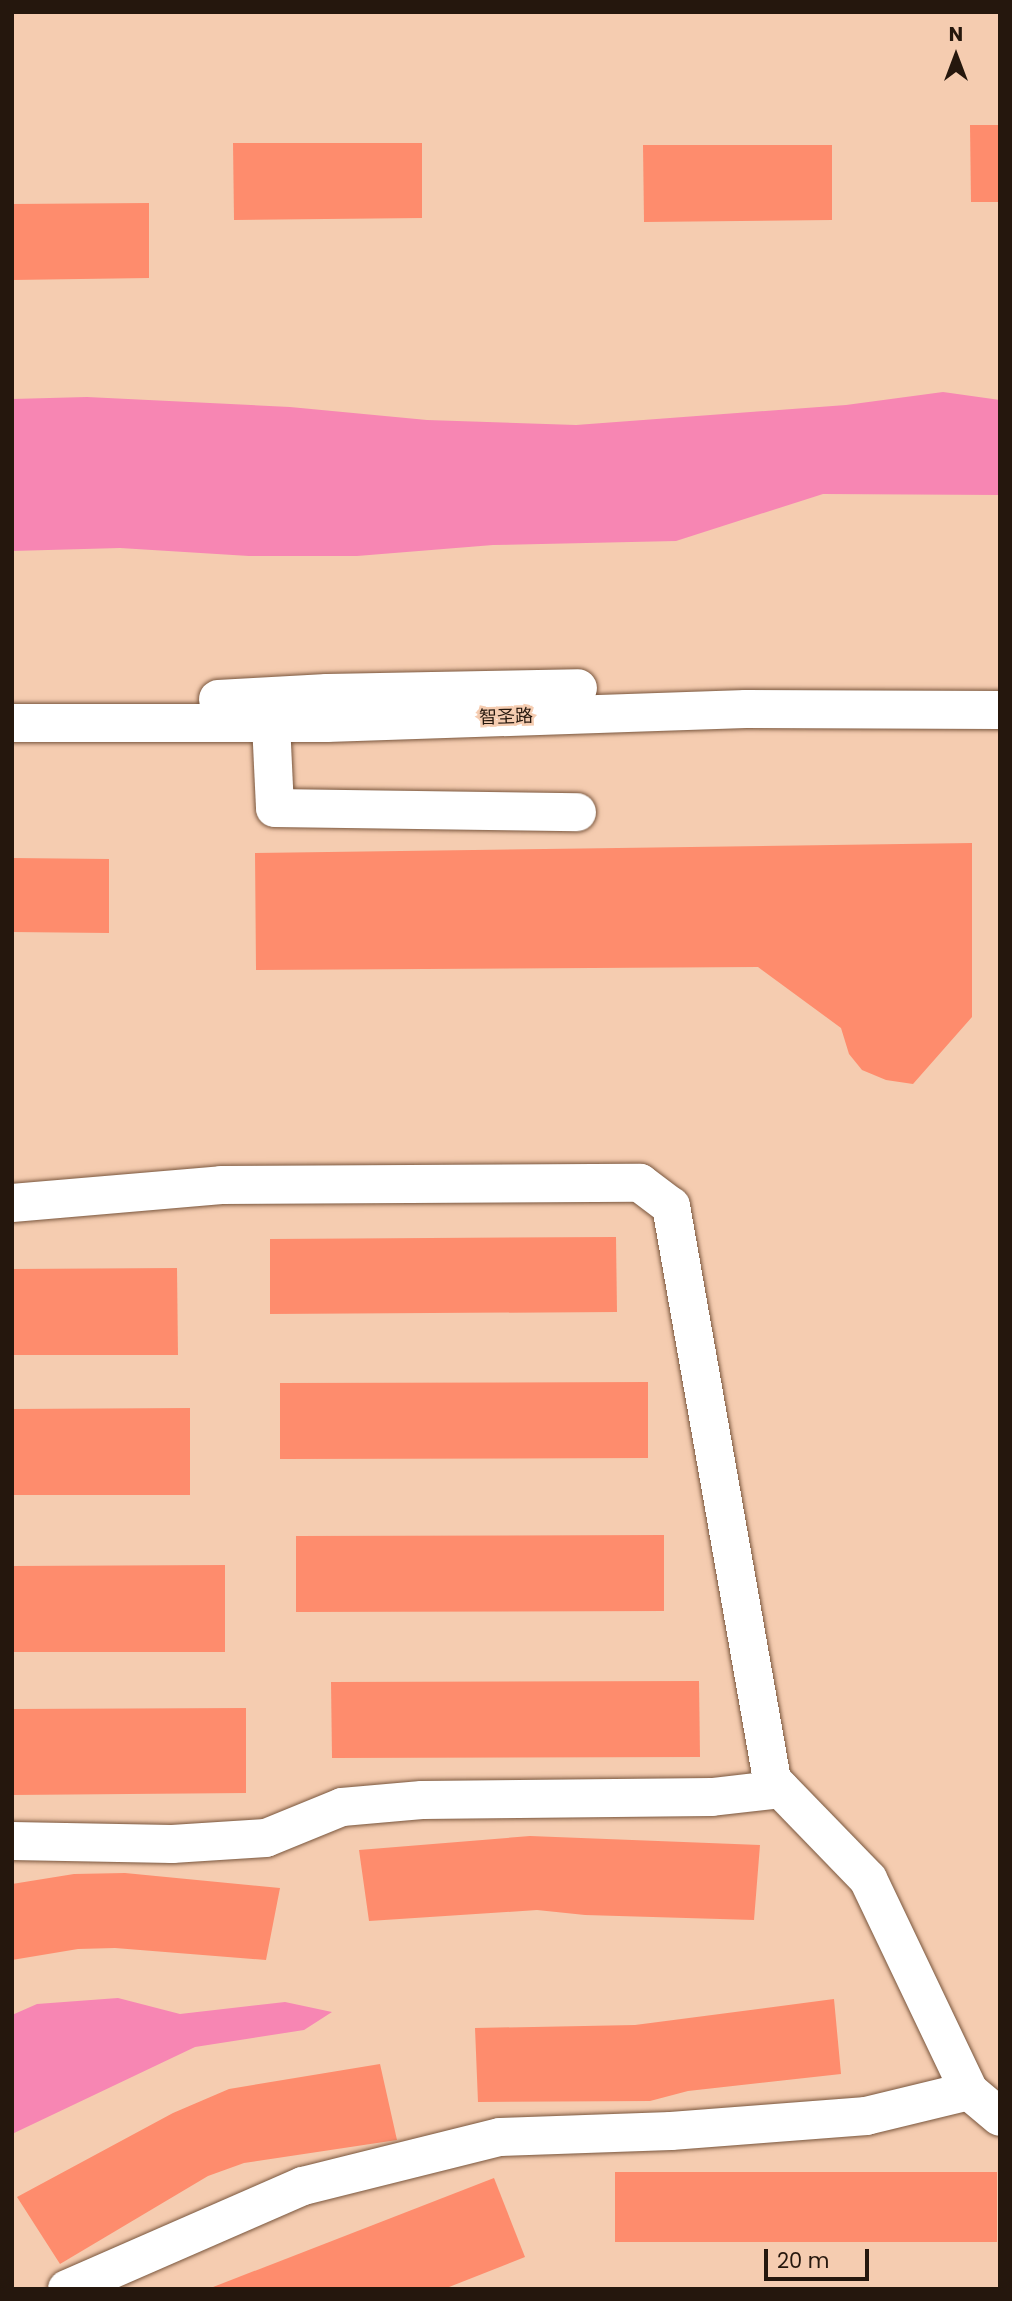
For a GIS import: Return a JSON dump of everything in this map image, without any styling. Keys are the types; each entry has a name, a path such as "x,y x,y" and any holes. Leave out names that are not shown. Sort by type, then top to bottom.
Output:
{"street":[{"name":"智圣路","path":"12,699 222,699 341,693 995,705"},
{"name":"智圣路","path":"12,723 271,723 746,709 995,705"},
{"path":"271,723 275,808 577,812"},
{"path":"12,1203 235,1184 640,1183 671,1206 772,1780 868,1879 969,2091 1000,2117"},
{"path":"12,1841 172,1844 266,1838 342,1807 382,1803 422,1800 712,1797 781,1789"},
{"path":"67,2289 303,2186 500,2137 671,2132 866,2116 969,2091"}],"shaded area":[{"path":"943,392 1000,400 1000,495 823,494 676,541 493,545 357,556 249,556 120,548 12,551 12,399 87,397 290,407 427,420 576,425 846,405"},
{"path":"118,1998 180,2014 285,2002 332,2012 304,2030 195,2047 12,2134 12,2015 37,2004"}],"building":[{"path":"970,125 1000,125 1000,202 971,202"},
{"path":"233,143 422,143 422,218 234,220"},
{"path":"643,145 832,145 832,220 644,222"},
{"path":"149,203 149,278 12,280 12,204"},
{"path":"972,843 972,1017 913,1084 886,1080 862,1070 849,1054 841,1028 758,967 256,970 255,853"},
{"path":"12,858 109,859 109,933 12,932"},
{"path":"616,1237 617,1312 270,1314 270,1239"},
{"path":"177,1268 178,1355 12,1355 12,1269"},
{"path":"648,1382 648,1458 280,1459 280,1383"},
{"path":"190,1408 190,1495 12,1495 12,1409"},
{"path":"664,1535 664,1611 296,1612 296,1536"},
{"path":"225,1565 225,1652 12,1652 12,1566"},
{"path":"699,1681 700,1757 332,1758 331,1682"},
{"path":"246,1708 246,1793 12,1795 12,1709"},
{"path":"530,1836 760,1845 754,1920 585,1915 537,1910 369,1921 359,1850"},
{"path":"125,1873 280,1888 266,1960 115,1948 78,1949 12,1960 12,1884 74,1874"},
{"path":"834,1999 841,2074 688,2091 650,2101 478,2102 475,2028 635,2025"},
{"path":"380,2064 397,2140 244,2163 208,2176 60,2264 17,2197 173,2113 229,2089"},
{"path":"615,2172 997,2172 997,2242 615,2242"},
{"path":"494,2178 525,2257 444,2289 208,2289"}]}
